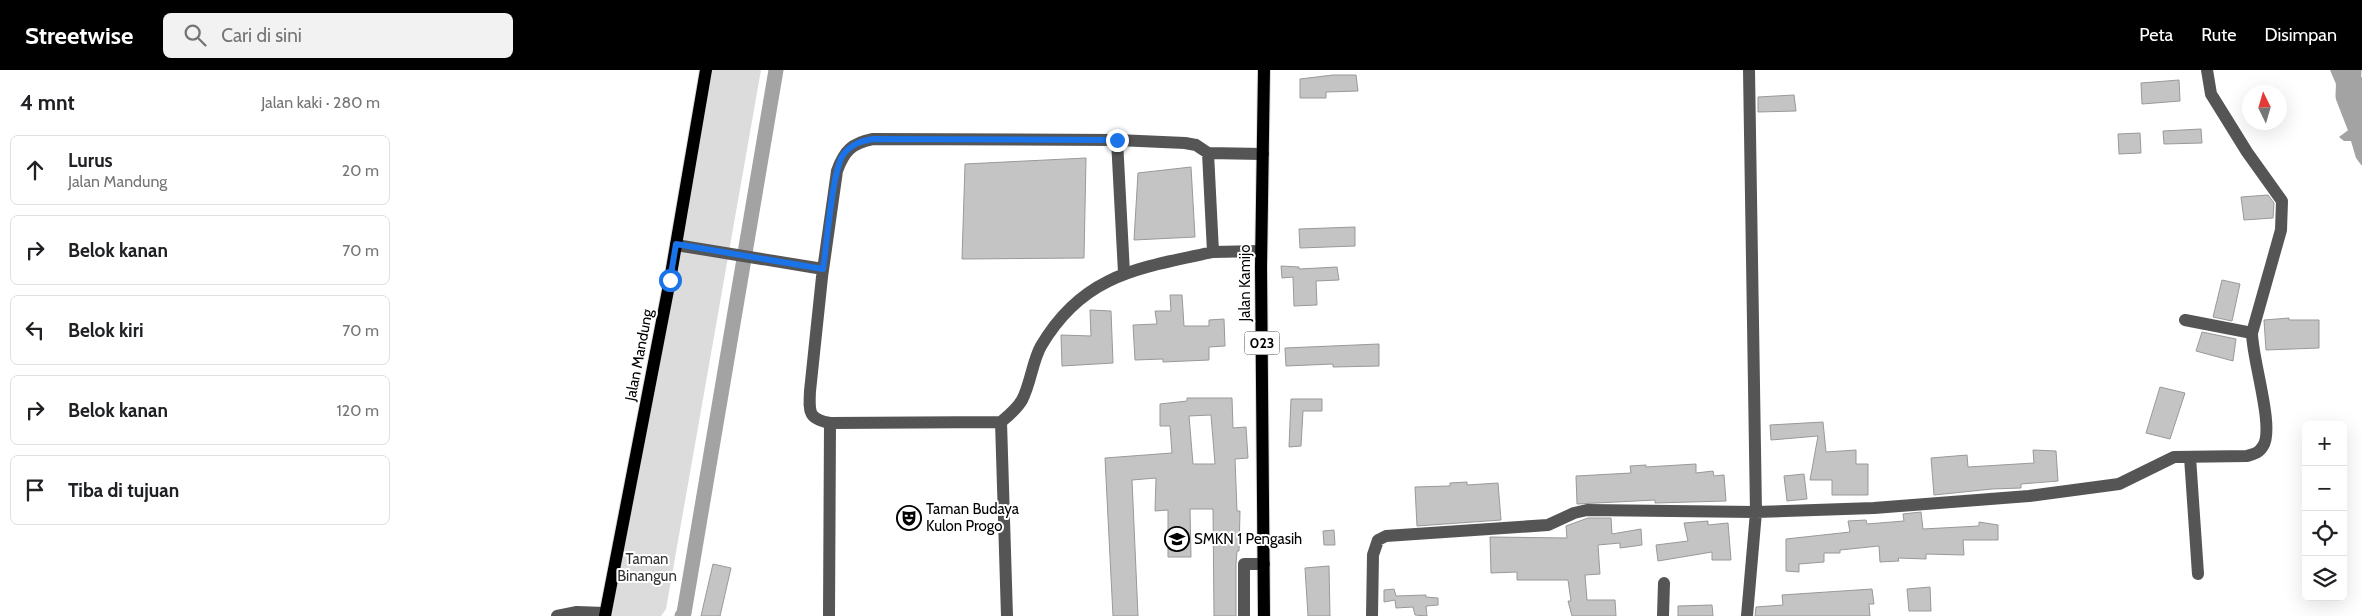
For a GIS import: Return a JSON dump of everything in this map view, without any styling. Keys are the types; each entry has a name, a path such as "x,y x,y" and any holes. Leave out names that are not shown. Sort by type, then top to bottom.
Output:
{"main road":[{"name":"Jalan Mandung","path":"605,615 676,244 706,70"},
{"name":"Jalan Kamijo","path":"1264,70 1261,252 1264,616"}],"street":[{"path":"1747,616 1756,512 1749,70"},
{"path":"1372,616 1373,555 1378,540 1386,536 1548,525 1574,513 1587,510 1756,512 1874,508 2029,496 2119,484 2168,459 2247,456 2257,453 2263,446 2267,428 2252,348 2252,332 2281,230 2282,201 2247,152 2211,94 2207,70"},
{"path":"1001,422 830,423 816,420 812,416 809,403 823,269 837,171 843,155 858,142 873,139 1117,140 1185,143 1196,145 1208,154 1263,154"},
{"path":"1117,140 1124,272"},
{"path":"1208,154 1213,252"},
{"path":"676,244 823,269"},
{"path":"1007,616 1001,422 1021,401 1041,346 1061,318 1082,295 1124,272 1213,252 1261,252"},
{"path":"2185,320 2252,332"},
{"path":"829,616 830,423"},
{"path":"2190,457 2198,574"},
{"path":"1244,616 1244,564 1264,564"},
{"path":"1663,616 1664,583"},
{"path":"557,616 577,612 605,615"}],"green space":[{"name":"Taman Binangun","path":"712,70 761,70 666,609 661,616 612,616"}],"shaded area":[{"path":"2330,70 2357,70 2362,78 2362,166 2356,158 2351,141 2344,141 2339,137 2351,128 2358,116 2353,101 2336,84"}],"building":[{"path":"1333,75 1356,75 1358,91 1326,92 1326,98 1300,98 1300,79"},
{"path":"2179,80 2180,101 2142,104 2141,83"},
{"path":"1794,95 1796,111 1758,112 1758,97"},
{"path":"2201,129 2202,143 2164,144 2163,131"},
{"path":"2140,133 2141,153 2119,154 2118,134"},
{"path":"1086,158 1084,258 962,259 965,164"},
{"path":"1191,167 1195,237 1134,240 1138,173"},
{"path":"2268,195 2274,203 2273,218 2244,220 2241,197"},
{"path":"1355,227 1355,246 1300,248 1299,229"},
{"path":"1281,266 1299,267 1299,269 1337,267 1339,280 1316,281 1317,305 1294,306 1293,277 1282,278"},
{"path":"2222,280 2240,284 2232,321 2213,317"},
{"path":"1170,295 1182,295 1184,326 1209,326 1209,320 1224,319 1225,346 1209,347 1209,360 1163,362 1163,359 1135,360 1133,325 1157,324 1155,311 1171,311"},
{"path":"1090,310 1111,311 1113,363 1062,366 1061,335 1091,336"},
{"path":"2289,318 2289,320 2319,320 2319,348 2266,350 2264,320"},
{"path":"2202,332 2236,339 2233,361 2196,351"},
{"path":"1379,344 1379,366 1333,367 1333,364 1286,366 1285,348"},
{"path":"2160,387 2185,393 2170,439 2146,433"},
{"path":"1187,398 1232,398 1233,428 1246,427 1248,458 1235,459 1237,511 1240,511 1239,551 1237,551 1236,564 1236,616 1214,616 1213,509 1190,509 1191,557 1168,557 1168,510 1155,511 1156,478 1132,480 1138,616 1113,616 1105,458 1172,453 1170,426 1160,426 1160,404 1187,401","holes":["1211,415 1215,464 1193,464 1189,416"]},
{"path":"1291,399 1322,399 1322,411 1303,411 1301,446 1289,447"},
{"path":"1823,422 1826,452 1856,450 1856,464 1868,464 1868,495 1832,495 1832,480 1810,480 1818,436 1771,440 1770,425"},
{"path":"2033,450 2056,451 2058,481 2021,484 2021,488 1934,495 1931,458 1967,455 1968,467 2034,463"},
{"path":"1696,464 1696,473 1713,471 1714,476 1724,475 1726,501 1655,503 1655,500 1577,504 1576,476 1631,473 1630,466"},
{"path":"1804,474 1807,499 1787,501 1784,476"},
{"path":"1467,482 1467,485 1498,483 1501,520 1417,526 1415,487 1450,486 1450,483"},
{"path":"1921,512 1923,529 1979,526 1979,522 1998,525 1998,540 1963,540 1964,555 1926,554 1926,559 1898,558 1899,561 1880,562 1879,546 1840,550 1840,553 1824,553 1824,562 1799,564 1799,572 1786,571 1786,539 1850,532 1848,521 1866,520 1867,524 1904,521 1903,514"},
{"path":"1588,518 1611,518 1612,534 1641,529 1642,545 1620,548 1620,543 1598,545 1600,574 1585,575 1587,600 1615,600 1616,616 1572,616 1568,601 1571,601 1568,580 1517,580 1517,572 1491,573 1490,537 1567,538 1566,526"},
{"path":"1708,521 1708,525 1728,523 1731,560 1712,560 1712,552 1658,561 1656,545 1688,541 1684,523"},
{"path":"1334,530 1335,545 1324,545 1323,531"},
{"path":"713,564 731,568 720,616 701,616"},
{"path":"1329,566 1330,616 1308,616 1305,568"},
{"path":"1930,587 1931,611 1909,611 1907,589"},
{"path":"1394,589 1396,596 1426,595 1426,597 1438,598 1438,605 1426,606 1427,616 1415,615 1413,607 1396,608 1395,600 1384,602 1384,590"},
{"path":"1872,589 1874,604 1869,604 1870,616 1755,616 1756,607 1783,605 1782,595"},
{"path":"1712,605 1713,616 1678,616 1678,606"}],"waterway":[{"path":"682,616 776,70"},
{"path":"2349,70 2348,96 2362,132"}],"place":[{"name":"Taman Budaya Kulon Progo","path":"909,518"},
{"name":"SMKN 1 Pengasih","path":"1177,539"}],"route":[{"path":"670,280 676,244 823,269 837,171 843,155 858,142 873,139 1117,140"}]}
